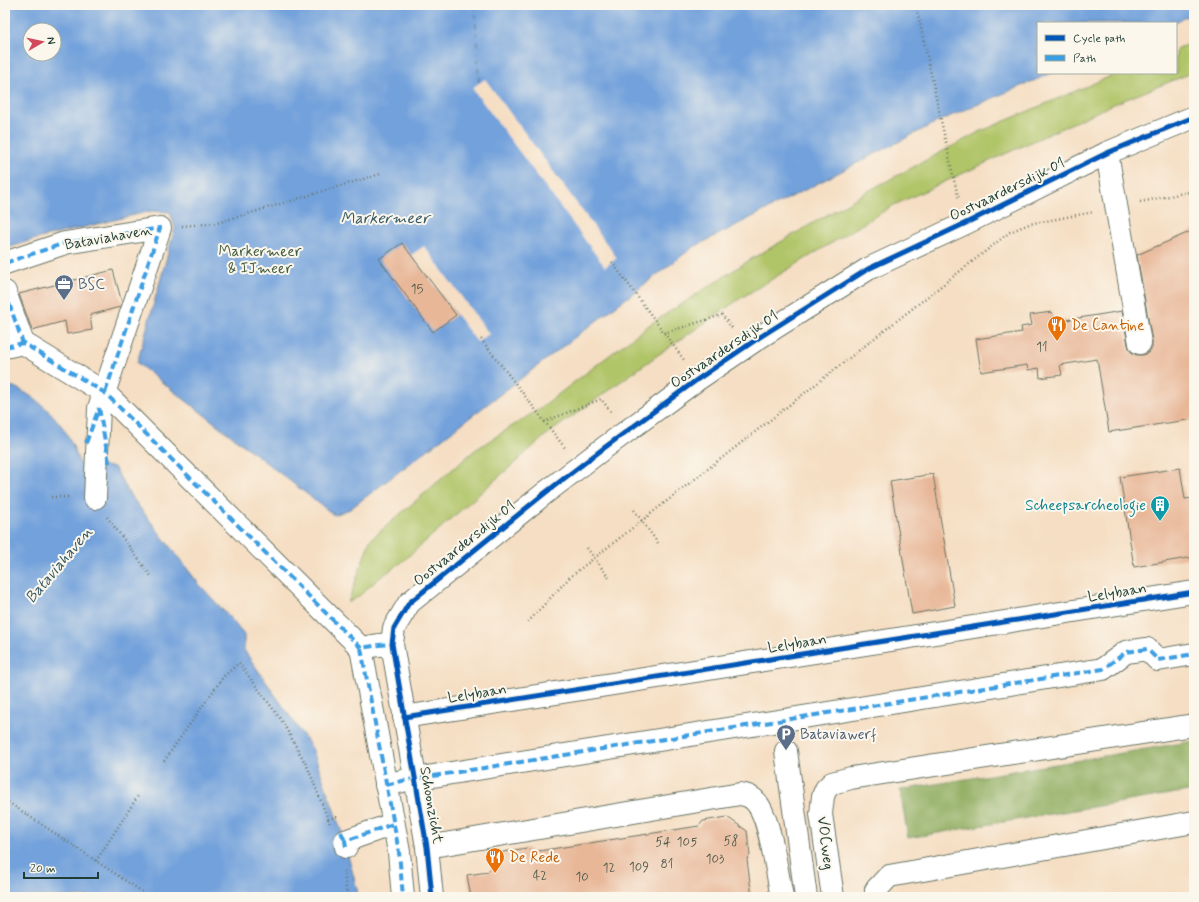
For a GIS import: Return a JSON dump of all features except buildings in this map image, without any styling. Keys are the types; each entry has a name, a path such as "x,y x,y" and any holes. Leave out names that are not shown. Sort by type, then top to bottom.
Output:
{"street":[{"name":"Oostvaardersdijk 01","path":"404,717 392,644 394,628 409,603 545,493 698,379 868,269 966,223 1107,153 1194,117"},
{"path":"1107,153 1140,342"},
{"name":"Bataviahaven","path":"5,263 65,243 160,228 99,408 86,497"},
{"path":"5,292 14,345 105,393 361,648 399,852 403,897"},
{"name":"Lelybaan","path":"404,717 1194,592"},
{"path":"361,648 392,644"},
{"path":"386,785 1103,669 1126,652 1147,649 1158,660 1194,654"},
{"name":"Schoonzicht","path":"404,717 428,847 432,897"},
{"name":"VOCweg","path":"833,897 821,814 823,796 826,789 832,783 845,779 1194,725"},
{"path":"786,751 806,897"},
{"path":"428,847 740,794 748,796 756,801 762,810 766,822 782,897"},
{"path":"876,897 876,890 889,876 1194,822"},
{"path":"341,836 393,824"}],"path":[{"path":"916,5 954,180"},
{"path":"160,228 217,223 380,174"},
{"path":"528,622 570,577 1010,232 1029,224 1194,191"},
{"path":"612,262 676,349"},
{"path":"664,333 722,315 746,347"},
{"path":"481,339 556,436"},
{"path":"544,422 601,399 626,432"},
{"path":"50,497 86,497"},
{"path":"634,510 658,543"},
{"path":"107,518 151,576"},
{"path":"587,548 609,578"},
{"path":"164,761 223,677 239,663 282,721 308,768 341,836"},
{"path":"96,861 138,796"},
{"path":"5,800 150,897"},
{"path":"344,870 346,897"}],"green space":[{"path":"1194,42 1194,72 1114,104 894,205 741,298 655,357 545,436 402,562 348,603 370,540 475,450 539,409 649,325 748,261 868,191 979,132 1116,74 1177,74 1177,49"},
{"path":"1194,741 1194,790 908,838 900,790"}],"water":[{"name":"Markermeer","path":"5,5 1194,5 1194,14 1174,22 1037,22 1037,74 1050,74 939,121 692,248 350,509 334,515 137,363 175,228 170,212 151,211 32,240 5,249"},
{"path":"5,384 14,387 32,397 49,411 68,436 80,464 114,467 130,495 199,584 244,635 244,650 312,748 342,833 358,897 5,897"}],"pier":[{"path":"485,79 617,258 605,267 472,88"},
{"path":"424,246 489,334 477,342 411,255"}],"ferry route":[{"path":"475,5 479,83"}],"marked path":[{"path":"5,263 65,243 160,228 105,393"},
{"path":"5,292 23,343 105,393 361,648 392,644"},
{"path":"5,347 23,343"},
{"path":"99,408 109,463"},
{"path":"86,443 99,408"},
{"path":"361,648 399,852 403,897"},
{"path":"386,785 402,781 1103,669 1126,652 1147,649 1158,660 1194,654"},
{"path":"346,847 345,841 393,824"},
{"path":"341,832 345,841"}],"cycle path":[{"path":"432,897 427,847 392,644 394,628 409,603 545,493 698,379 760,337 868,269 966,223 1107,153 1194,117"},
{"path":"404,717 1194,592"}],"place":[{"name":"BSC","path":"64,301"},
{"name":"De Cantine","path":"1057,342"},
{"name":"Scheepsarcheologie","path":"1160,522"},
{"name":"Bataviawerf","path":"786,751"},
{"name":"De Rede","path":"495,874"}],"park label":[{"name":"Markermeer & IJmeer","path":"260,260"}]}
